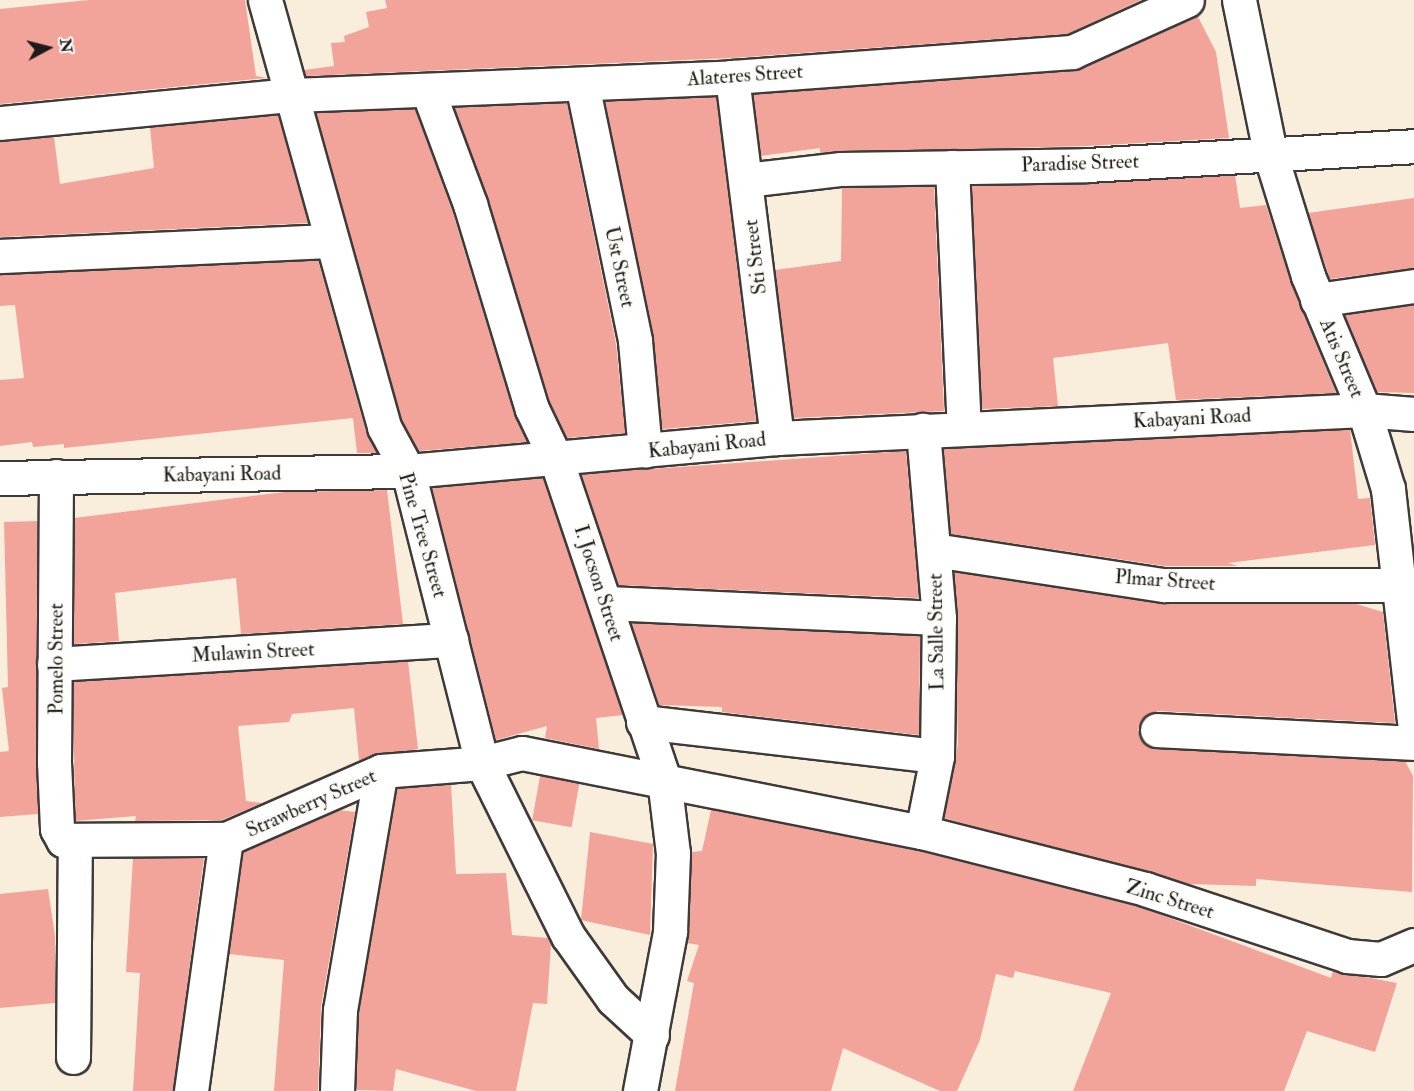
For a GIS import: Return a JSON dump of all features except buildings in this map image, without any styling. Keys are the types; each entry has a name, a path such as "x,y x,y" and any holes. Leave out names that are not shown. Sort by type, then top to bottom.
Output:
{"street":[{"name":"Pine Tree Street","path":"266,0 329,241 390,445 408,471 482,763 568,936 613,999 652,1035"},
{"name":"Alateres Street","path":"0,123 291,95 732,77 1072,52 1187,0"},
{"name":"Atis Street","path":"1239,0 1270,153 1317,300 1364,410 1403,522 1399,585 1414,722"},
{"name":"Sti Street","path":"732,77 777,438"},
{"name":"Ust Street","path":"582,84 635,341 645,452"},
{"name":"I. Jocson Street","path":"428,91 470,204 532,409 556,459 607,603 643,722 664,779 673,853 670,932 640,1091"},
{"name":"Paradise Street","path":"746,180 841,169 952,167 1414,146"},
{"path":"952,167 964,428"},
{"path":"0,256 329,241"},
{"path":"1317,300 1414,286"},
{"name":"Kabayani Road","path":"0,478 408,471 645,452 777,438 1364,410 1414,414"},
{"name":"La Salle Street","path":"922,832 937,756 939,618 923,430"},
{"name":"Pomelo Street","path":"56,476 54,664 57,829 69,841 73,1057"},
{"name":"Plmar Street","path":"934,550 1164,585 1399,585"},
{"path":"607,603 939,618"},
{"name":"Mulawin Street","path":"54,664 452,640"},
{"path":"643,722 937,756"},
{"path":"1157,730 1414,743"},
{"name":"Strawberry Street","path":"69,841 226,840 381,771 482,763 522,753 664,779"},
{"path":"337,1091 340,1010 362,909 381,771"},
{"name":"Zinc Street","path":"664,779 922,832 1145,889 1347,956 1381,959 1414,945"},
{"path":"191,1091 226,840"}]}
